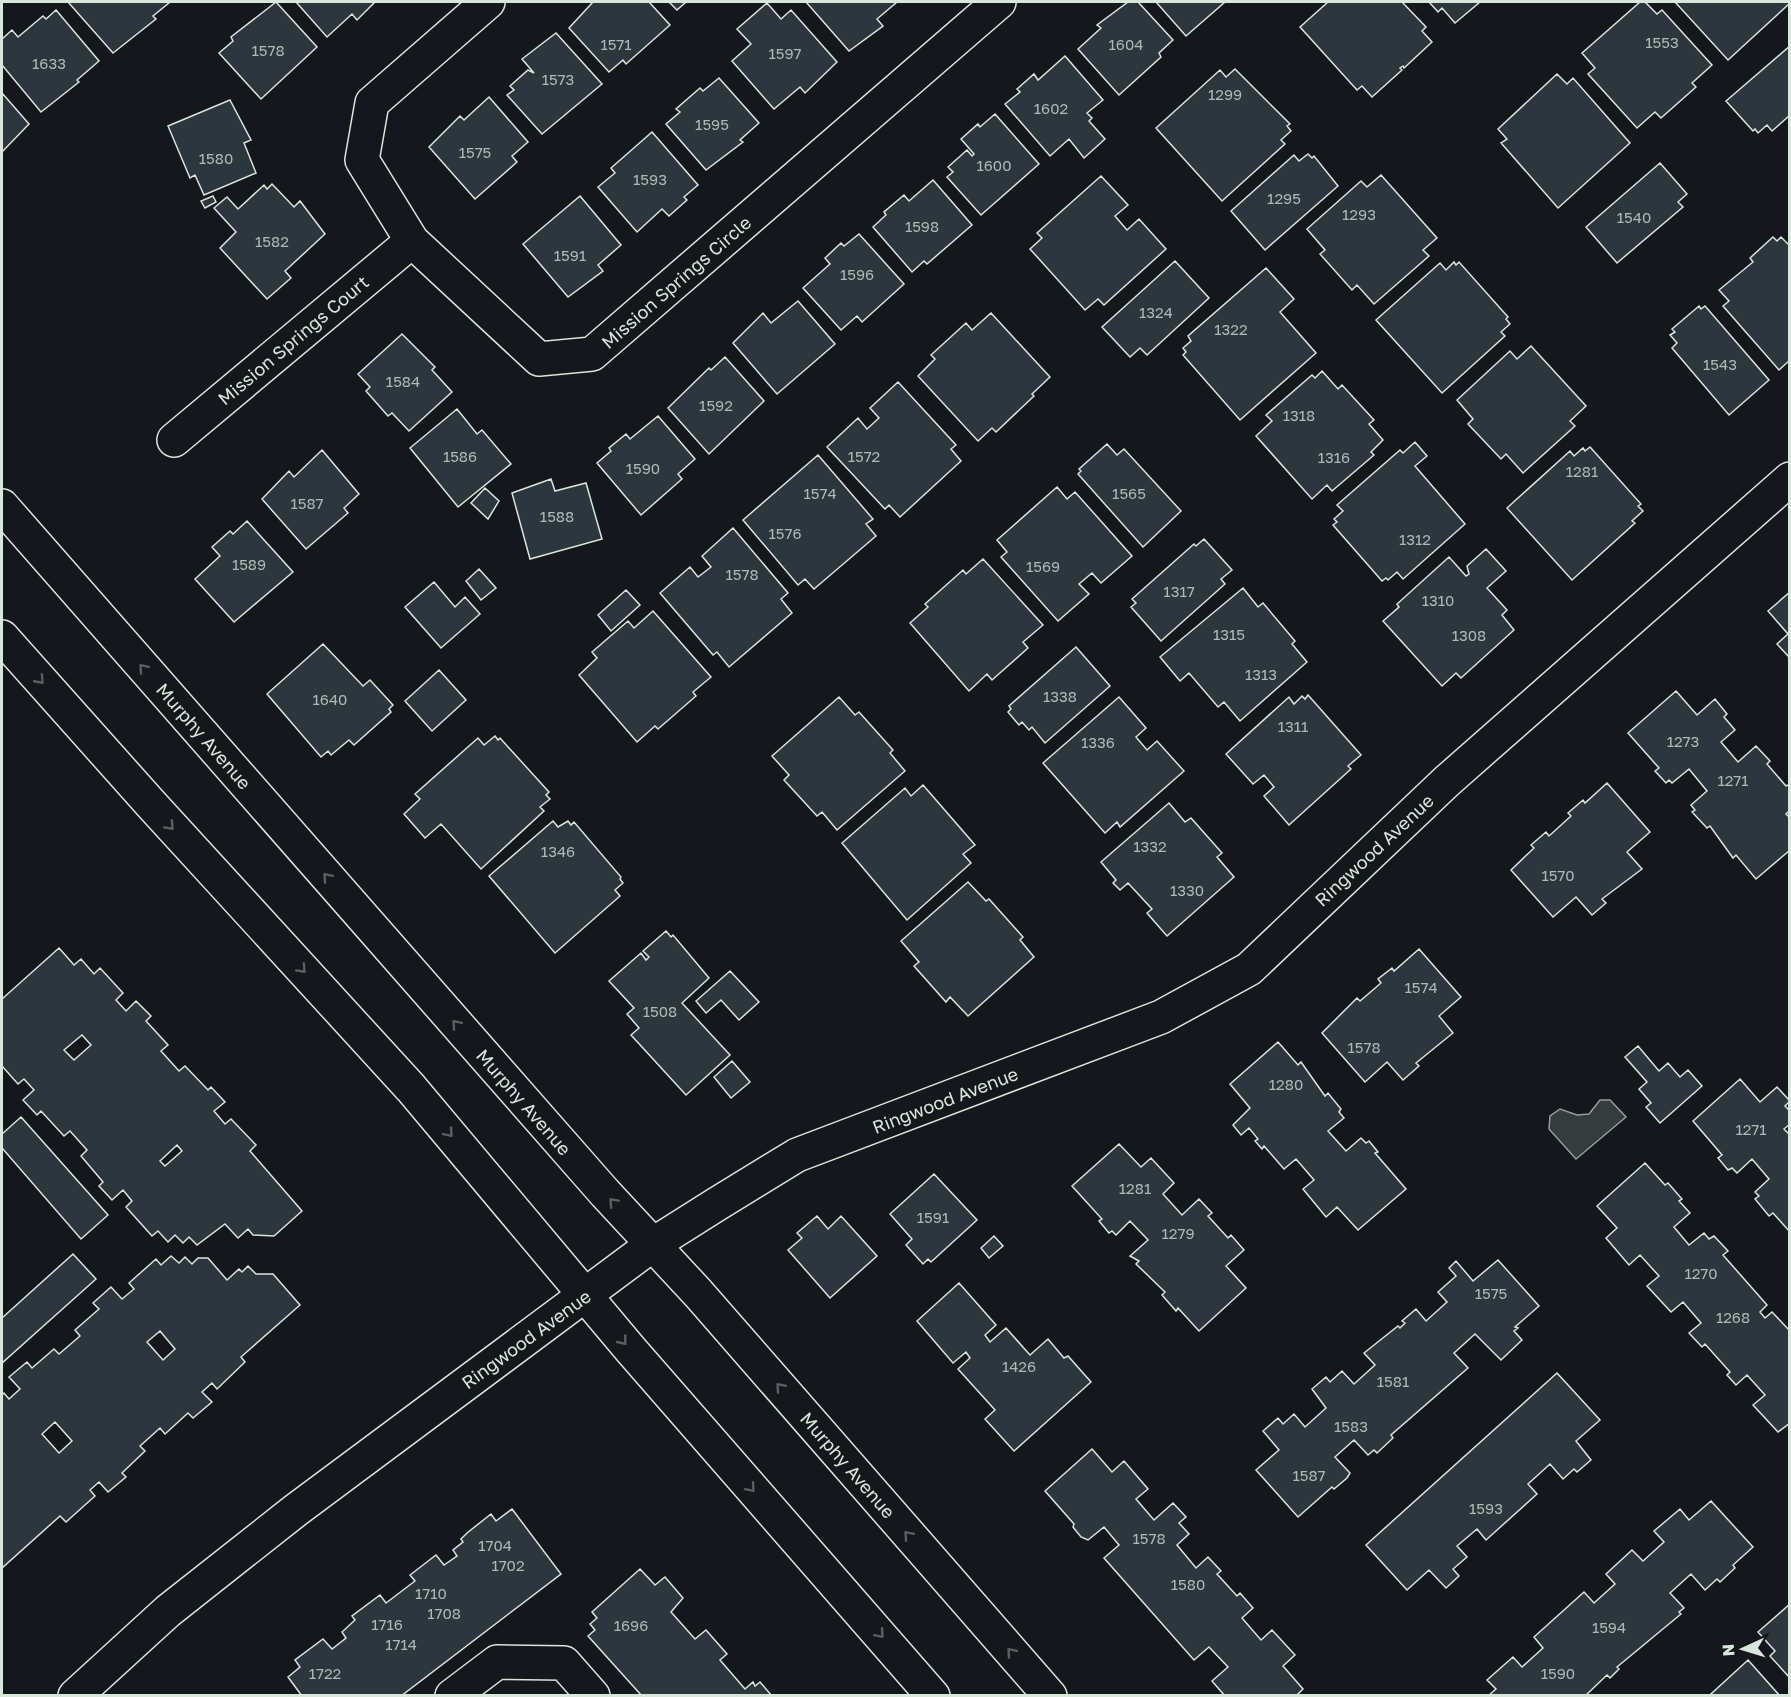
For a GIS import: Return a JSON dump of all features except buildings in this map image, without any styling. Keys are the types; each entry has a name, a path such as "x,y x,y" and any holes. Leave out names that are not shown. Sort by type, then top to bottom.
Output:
{"street":[{"name":"Mission Springs Circle","path":"488,2 372,103 362,160 412,241 539,359 592,354 999,2"},
{"name":"Mission Springs Court","path":"174,440 412,241"},
{"name":"Ringwood Avenue","path":"75,1695 168,1611 296,1510 652,1245 797,1155 1161,1017 1249,969 1448,781 1790,479"},
{"name":"Murphy Avenue","path":"2,506 1050,1695"},
{"path":"2,637 150,804 411,1088 586,1295 933,1695"},
{"path":"452,1695 497,1662 564,1663 593,1695"}],"shaded area":[{"path":"1600,1100 1610,1100 1626,1117 1576,1159 1549,1129 1550,1116 1560,1109 1577,1115 1589,1114"}]}
